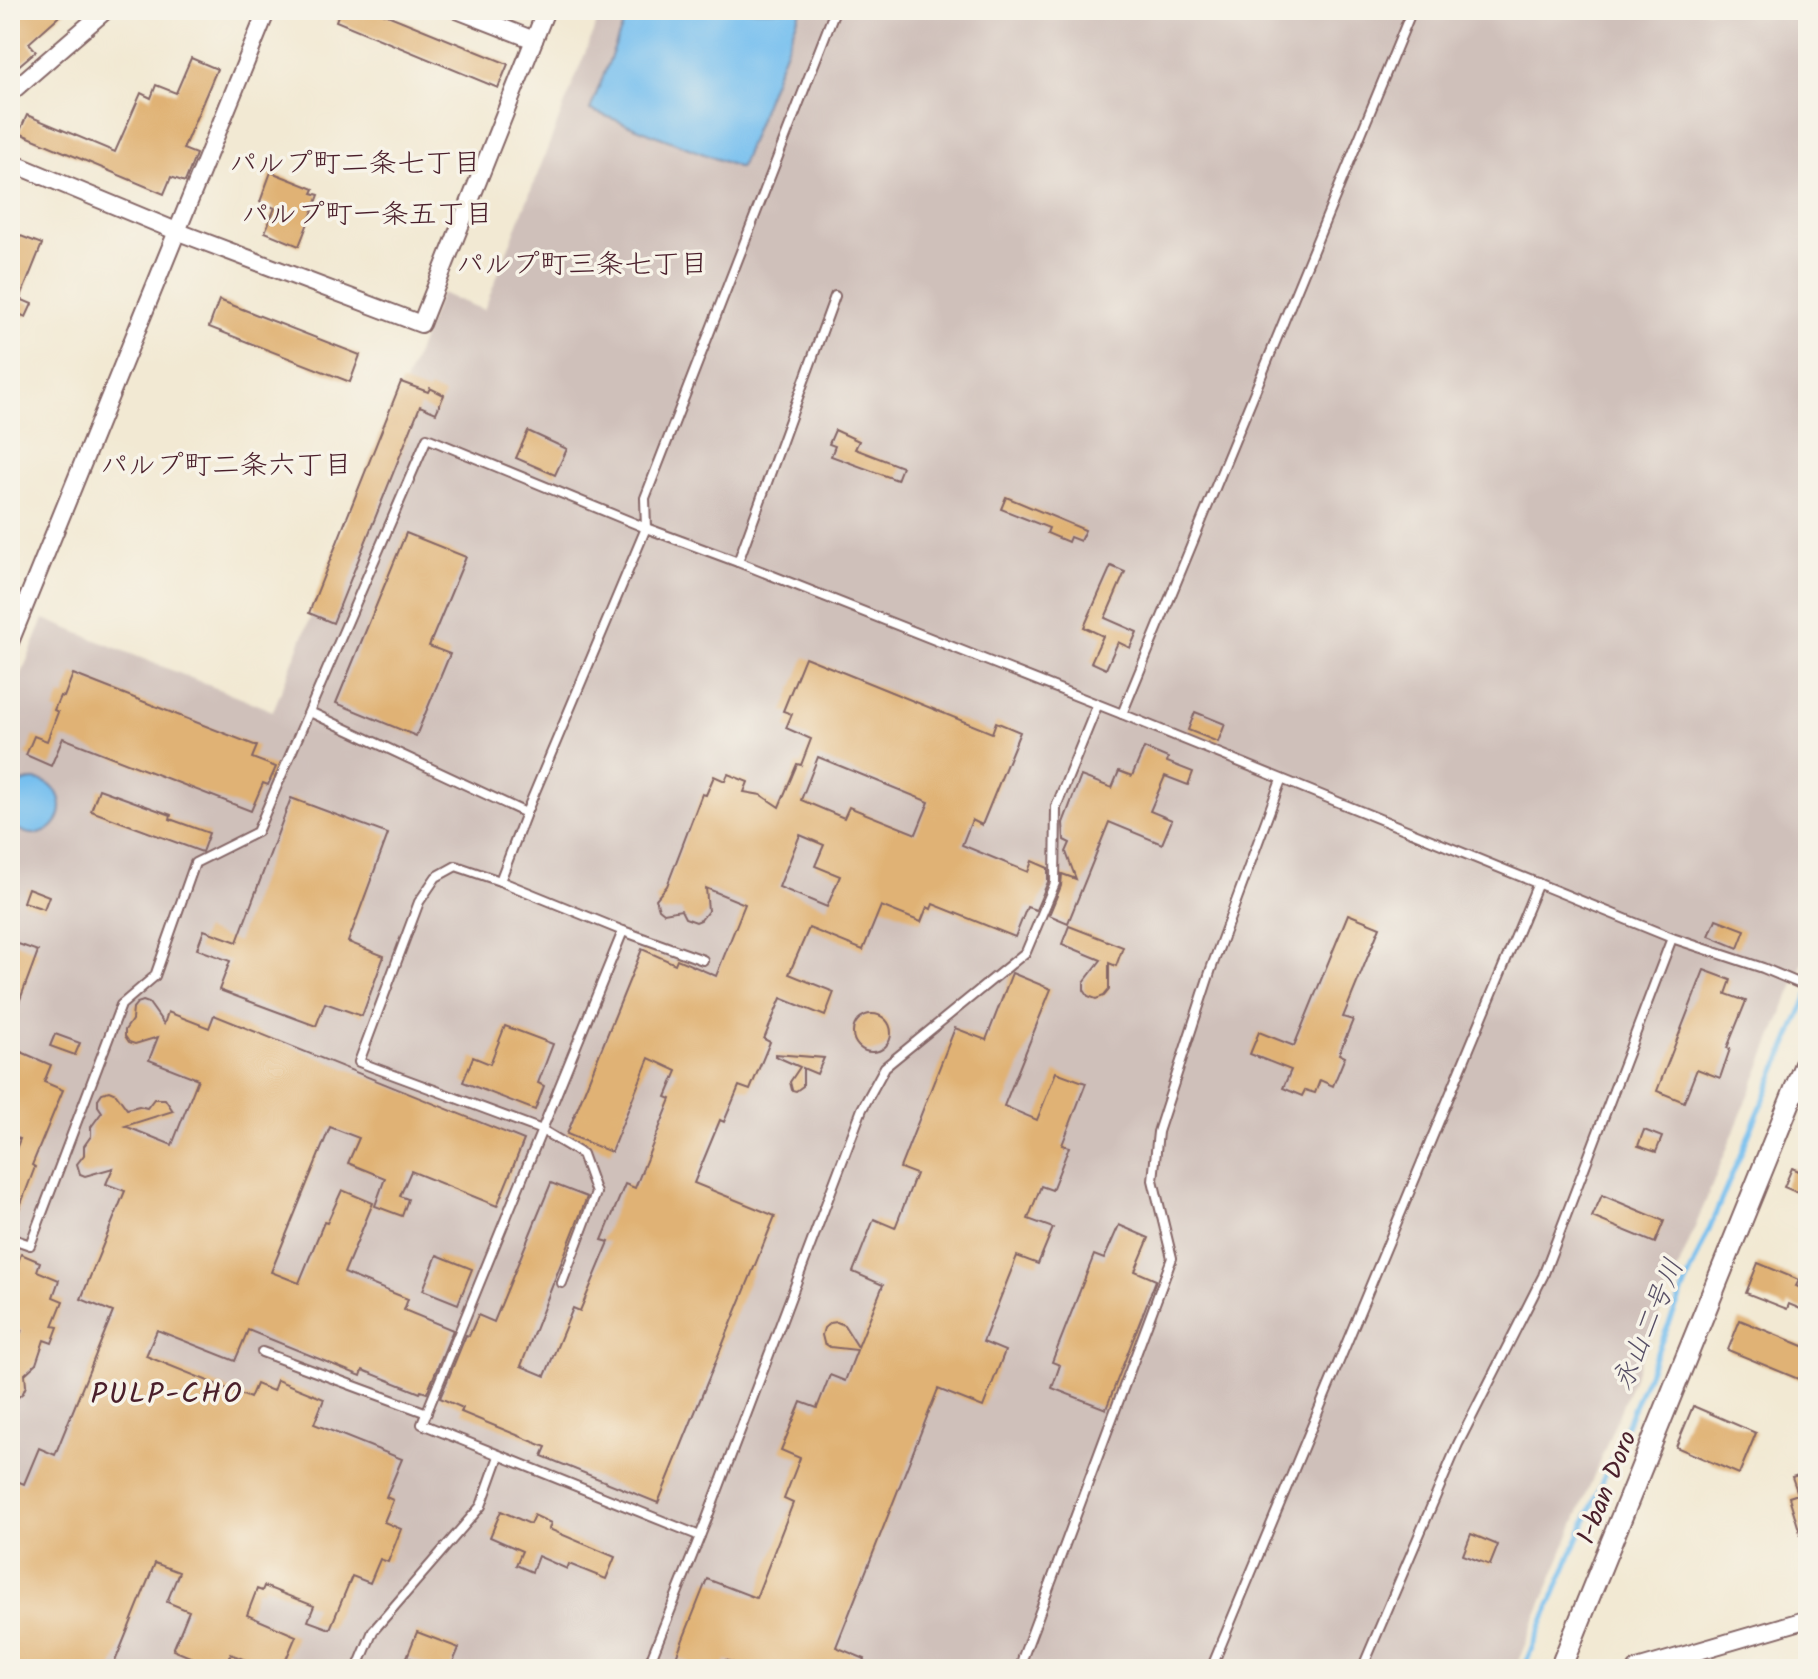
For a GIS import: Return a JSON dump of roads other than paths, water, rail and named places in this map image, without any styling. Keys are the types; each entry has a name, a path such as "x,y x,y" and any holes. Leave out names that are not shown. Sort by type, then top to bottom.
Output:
{"street":[{"path":"10,93 106,10"},
{"path":"10,642 267,10"},
{"path":"457,10 534,40"},
{"path":"10,162 176,231 421,324 546,10"},
{"name":"1-ban Doro","path":"1560,1669 1808,1057"},
{"path":"1637,1669 1675,1664 1808,1619"}],"lane":[{"path":"500,881 646,528 645,498 835,10"},
{"path":"1122,714 1412,10"},
{"path":"738,562 835,296"},
{"path":"10,1238 30,1245 121,1005 155,976 195,863 257,832 427,438 646,528 1122,714 1672,938 1808,987"},
{"path":"647,1669 862,1109 885,1067 1026,952 1055,883 1056,807 1097,706"},
{"path":"310,712 526,813"},
{"path":"1021,1669 1172,1258 1153,1180 1158,1132 1211,969 1281,780"},
{"path":"562,1283 596,1193 582,1154 542,1130 359,1062 419,902 436,877 456,866 703,960"},
{"path":"1211,1669 1538,883"},
{"path":"623,931 422,1424 700,1536"},
{"path":"1362,1669 1458,1444 1543,1276 1672,938"},
{"path":"262,1352 427,1413"},
{"path":"357,1669 373,1631 481,1506 499,1456"}],"water":[{"path":"629,10 801,10 740,168 590,110"},
{"path":"34,780 53,788 61,807 53,826 34,834 15,826 7,807 15,788"}],"waterway":[{"name":"永山二号川","path":"1523,1669 1808,995"}],"district":[{"name":"パルプ町二条七丁目","path":"355,162"},
{"name":"パルプ町一条五丁目","path":"367,213"},
{"name":"パルプ町三条七丁目","path":"582,263"},
{"name":"パルプ町二条六丁目","path":"226,464"},
{"name":"PULP-CHO","path":"167,1393"}]}
